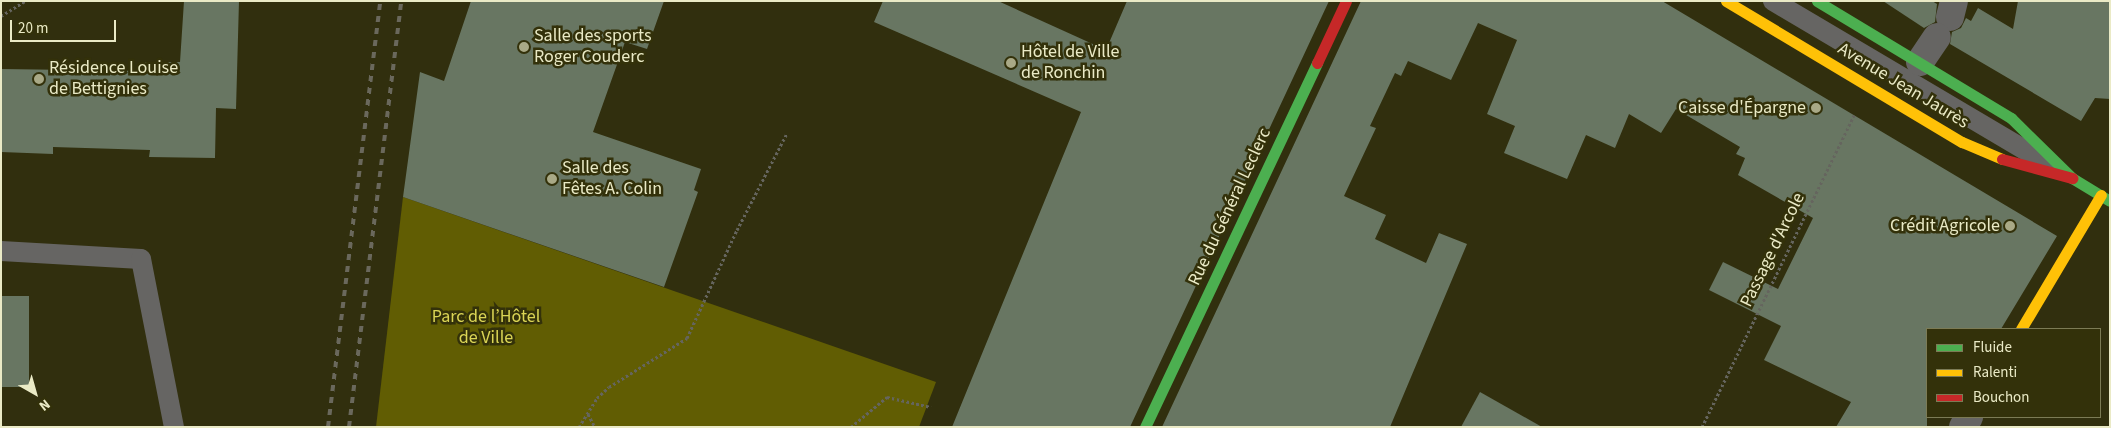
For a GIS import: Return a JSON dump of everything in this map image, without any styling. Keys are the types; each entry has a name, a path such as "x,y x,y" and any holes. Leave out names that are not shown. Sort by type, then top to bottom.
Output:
{"main road":[{"name":"Rue du Général Leclerc","path":"1145,427 1346,1"},
{"name":"Avenue Jean Jaurès","path":"1726,1 1868,86 1988,154 2072,178"},
{"name":"Avenue Jean Jaurès","path":"1817,1 2010,118 2072,178 2105,198"},
{"path":"2022,328 2105,198"}],"street":[{"path":"1920,62 1947,18"}],"lane":[{"path":"1774,1 2072,178"},
{"path":"1,251 141,259 174,427"}],"path":[{"path":"1,16 25,1"},
{"name":"Passage d'Arcole","path":"1702,427 1868,86"},
{"path":"579,427 597,398 609,387 687,338 737,230 787,133"},
{"path":"851,427 887,397 931,407"},
{"path":"588,414 595,427"}],"green space":[{"name":"Parc de l’Hôtel de Ville","path":"403,197 936,382 919,427 376,427"}],"building":[{"name":"Résidence Louise de Bettignies","path":"184,1 239,1 236,109 216,108 215,158 149,157 150,150 53,147 53,154 1,152 1,69 144,71 144,62 180,62"},
{"name":"Salle des Fêtes A. Colin","path":"471,1 664,1 647,49 625,42 593,132 701,169 694,190 698,192 664,287 403,197 420,72 444,81"},
{"path":"883,1 998,1 1106,50 1127,1 1329,1 1130,427 952,427 1081,112 874,22"},
{"path":"1361,1 1662,1 2057,236 2002,328 1926,328 1927,427 1836,427 1851,402 1764,360 1781,326 1709,290 1723,262 1778,289 1813,218 1738,175 1745,158 1736,154 1740,147 1676,109 1661,133 1629,114 1615,148 1586,135 1567,179 1504,153 1515,126 1487,114 1517,40 1478,23 1451,80 1408,61 1401,76 1395,73 1370,126 1376,128 1344,196 1386,215 1375,239 1426,263 1439,233 1467,244 1390,427 1162,427"},
{"path":"1883,1 1932,1 1937,4 1935,22 1924,28"},
{"path":"2018,1 2110,1 2110,99 2095,98 2081,121 1950,44 1952,32 1961,28 1966,18 1971,21 1978,8 2013,29"},
{"path":"1,296 29,296 29,387 1,387"},
{"path":"1480,392 1542,427 1461,427"}],"railway":[{"path":"328,427 380,1"},
{"path":"349,427 401,1"}],"traffic: fast":[{"path":"1817,1 2011,118 2072,178 2110,201"},
{"path":"1145,427 1317,63"}],"traffic: slow":[{"path":"1726,1 1962,142 2002,159"},
{"path":"2022,328 2101,195"}],"traffic: jam":[{"path":"1317,63 1346,1"},
{"path":"2002,159 2072,178"}],"place":[{"name":"Salle des sports Roger Couderc","path":"524,47"},
{"name":"Hôtel de Ville de Ronchin","path":"1011,63"},
{"name":"Résidence Louise de Bettignies","path":"39,79"},
{"name":"Caisse d'Épargne","path":"1816,108"},
{"name":"Salle des Fêtes A. Colin","path":"552,179"},
{"name":"Crédit Agricole","path":"2010,226"}]}
